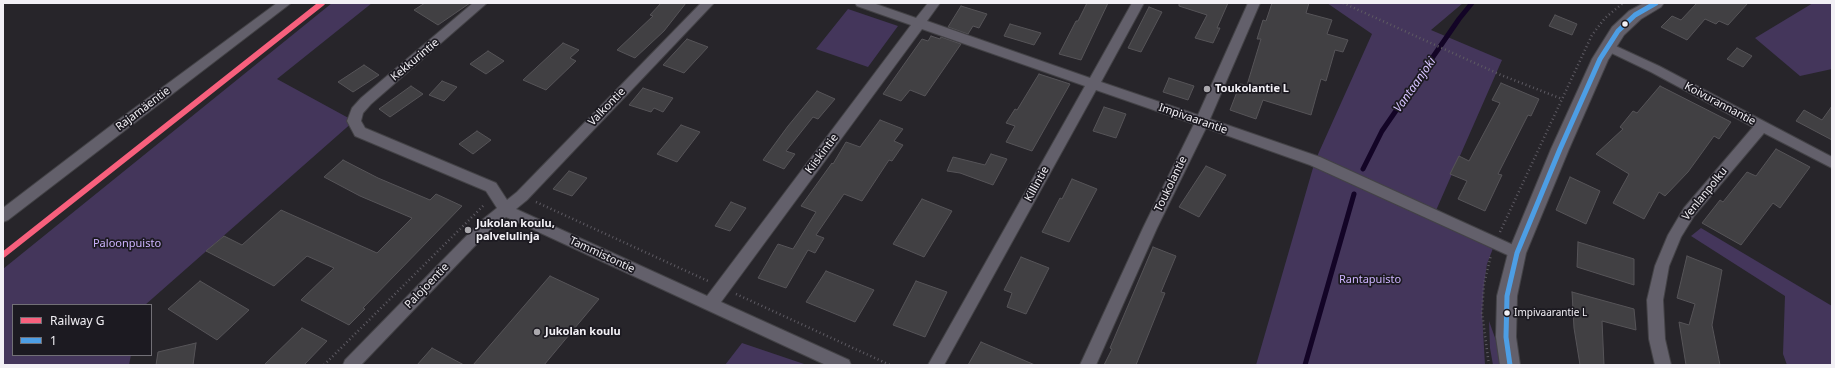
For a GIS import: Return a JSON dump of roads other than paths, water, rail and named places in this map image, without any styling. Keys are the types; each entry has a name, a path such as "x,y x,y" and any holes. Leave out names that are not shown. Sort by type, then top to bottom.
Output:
{"street":[{"name":"Rajamäentie","path":"3,216 285,3"},
{"name":"Kekkurintie","path":"354,121 357,111 366,101 481,3"},
{"name":"Valkontie","path":"506,210 522,196 708,3"},
{"name":"Impivaarantie","path":"861,3 1315,161 1518,253"},
{"name":"Kiiskintie","path":"710,304 934,3"},
{"name":"Killintie","path":"936,365 1138,3"},
{"name":"Toukolantie","path":"1088,365 1150,228 1202,122 1254,3"},
{"path":"1510,365 1506,338 1507,296 1518,253 1579,107 1607,46 1618,31 1635,16 1656,3"},
{"name":"Koivurannantie","path":"1607,46 1655,69 1832,163"},
{"name":"Tammistontie","path":"354,121 360,132 491,187 506,210 843,365"},
{"name":"Venlanpolku","path":"1663,365 1657,339 1655,300 1662,266 1675,235 1689,212 1762,126"},
{"name":"Palojoentie","path":"351,365 487,224 506,210"}],"waterway":[{"name":"Vantaanjoki","path":"1363,169 1382,131 1459,19 1472,3"},
{"name":"Vantaanjoki","path":"1305,365 1354,194"}],"rail line":[{"name":"G","path":"3,255 322,3"}],"place":[{"name":"Toukolantie L","path":"1207,89"},
{"name":"Jukolan koulu, palvelulinja","path":"468,230"},
{"name":"Impivaarantie L","path":"1507,313"},
{"name":"Jukolan koulu","path":"537,332"}],"park label":[{"name":"Paloonpuisto","path":"127,244"},
{"name":"Rantapuisto","path":"1370,280"}]}
